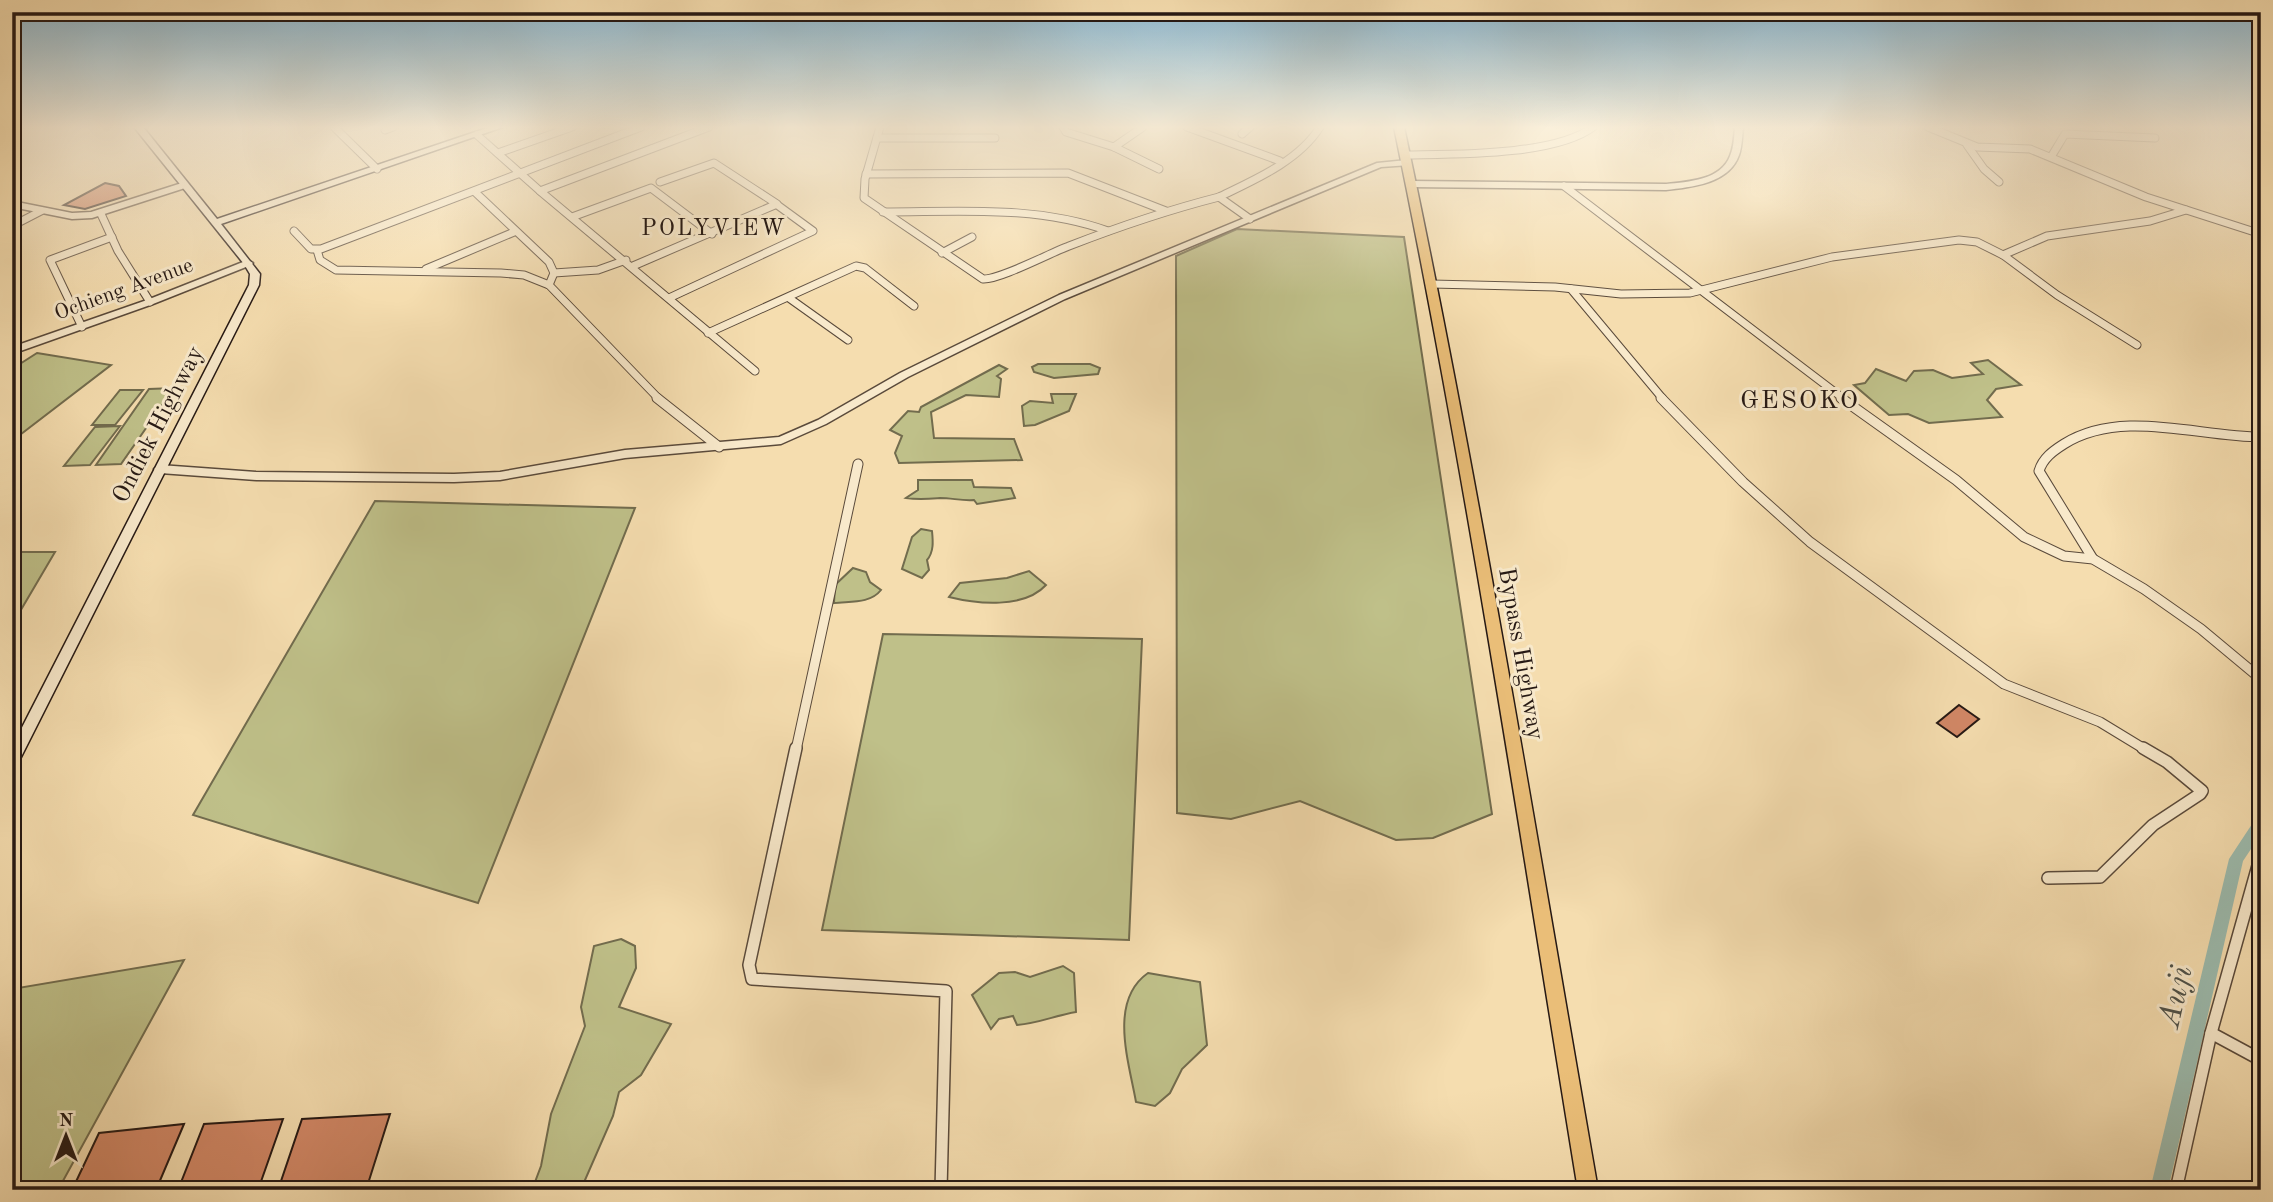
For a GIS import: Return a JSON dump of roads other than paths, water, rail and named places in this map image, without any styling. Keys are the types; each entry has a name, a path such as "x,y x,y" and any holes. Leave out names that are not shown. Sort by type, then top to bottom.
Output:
{"main road":[{"name":"Bypass Highway","path":"1411,184 1432,284 1498,652 1588,1190"}],"street":[{"path":"184,183 248,263"},
{"path":"217,222 334,183"},
{"path":"294,231 311,249 317,250 494,183"},
{"path":"531,183 626,260 755,371"},
{"path":"540,191 561,183"},
{"path":"669,299 813,231 747,183"},
{"path":"865,183 864,198 881,212 976,277 989,280 1109,231 1166,211 1219,197 1247,183"},
{"path":"1094,183 1166,211"},
{"path":"160,469 256,476 454,478 511,474 625,454 768,443 797,434 904,375 1016,319 1212,233 1336,183"},
{"path":"1411,184 1665,187 1686,183"},
{"path":"2113,183 2146,197 2261,234"},
{"path":"12,204 77,216 101,214 186,186"},
{"path":"1564,186 1795,364 1956,480 2024,537 2064,556 2093,559 2144,589 2201,629 2261,680"},
{"path":"572,217 651,188 712,234"},
{"path":"475,192 514,232 549,262 554,273 549,285"},
{"path":"1219,197 1250,219"},
{"path":"633,266 776,204"},
{"path":"2003,255 2047,236 2150,221 2186,210"},
{"path":"12,226 41,211"},
{"path":"881,212 1037,213 1074,219 1109,231"},
{"path":"101,214 150,302"},
{"path":"422,271 514,232"},
{"path":"82,327 50,260 112,237"},
{"path":"942,253 972,237"},
{"path":"1432,284 1656,295 1700,291 1832,257 1959,240 1978,242 2003,255 2057,295 2137,345"},
{"path":"317,250 320,260 336,270 500,273 524,275 549,285 656,397 719,447"},
{"path":"554,273 598,270 626,260"},
{"name":"Ochieng Avenue","path":"12,351 150,302 248,263"},
{"name":"Ondiek Highway","path":"12,761 254,285 255,274 248,263"},
{"path":"708,332 856,266 865,268 914,306"},
{"path":"1571,289 1671,409 1743,482 1810,542 2004,684 2100,722 2167,762 2202,790 2198,797 2176,807 2140,836 2100,877 2048,878"},
{"path":"789,298 848,340"},
{"path":"2093,559 2039,471 2042,462 2066,441 2102,430 2129,426 2234,440 2261,437"},
{"path":"858,464 749,965 752,979 946,990 941,1190"},
{"path":"2176,1190 2211,1033 2261,855"},
{"path":"2211,1033 2261,1060"}],"waterway":[{"name":"Auji","path":"2159,1190 2236,859 2261,822"}],"district":[{"name":"POLYVIEW","path":"714,228"},
{"name":"GESOKO","path":"1800,401"}]}
